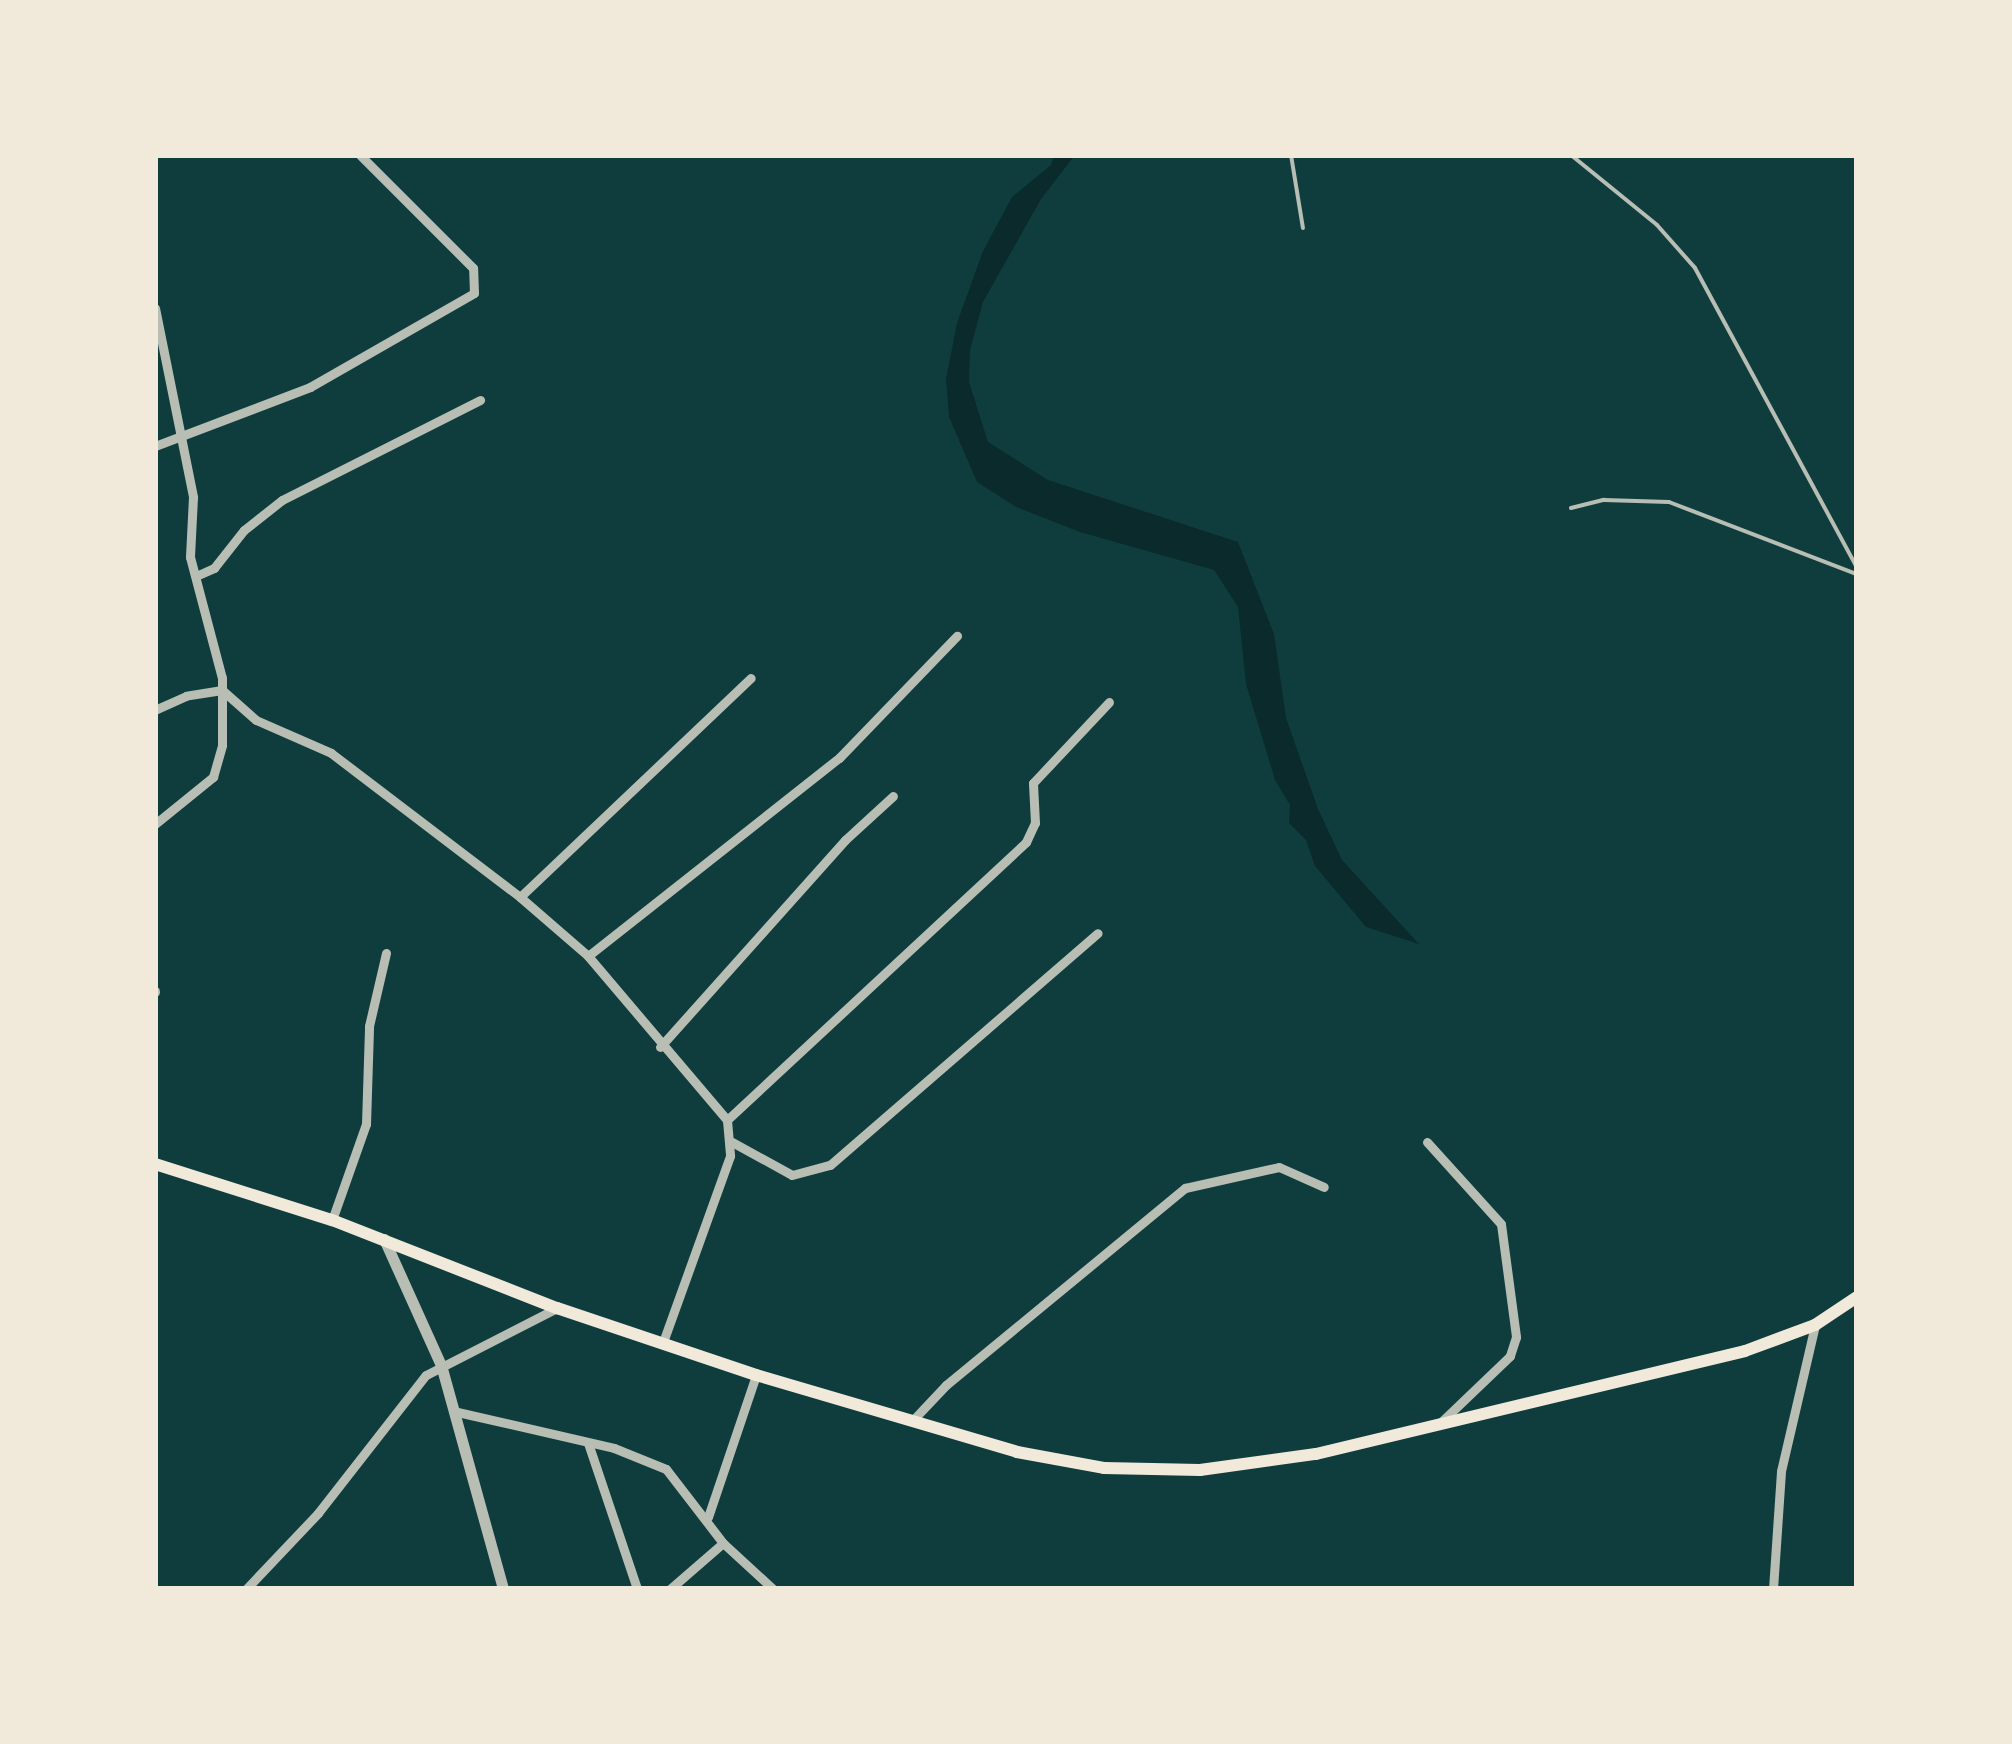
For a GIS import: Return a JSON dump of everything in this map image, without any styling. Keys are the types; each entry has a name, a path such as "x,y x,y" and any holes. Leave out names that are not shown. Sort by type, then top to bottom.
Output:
{"main road":[{"path":"155,1164 332,1220 557,1308 756,1374 1017,1452 1160,1471 1260,1464 1659,1374 1815,1326 1857,1297"}],"street":[{"path":"155,446 235,421 352,367 474,293 473,268 360,155"},
{"path":"155,308 178,439 193,497 189,538 222,690 222,744 213,777 155,824"},
{"path":"196,576 214,568 244,530 282,500 480,400"},
{"path":"588,956 839,758 957,636"},
{"path":"520,897 751,678"},
{"path":"155,710 222,690"},
{"path":"222,690 256,720 331,753 520,897 588,956 660,1047 727,1120 732,1142 664,1342"},
{"path":"727,1120 1026,842 1035,824 1033,782 1109,702"},
{"path":"660,1047 845,840 893,796"},
{"path":"732,1142 792,1174 830,1164 1098,933"},
{"path":"332,1220 366,1124 369,1026 386,953"},
{"path":"1427,1142 1501,1224 1516,1338 1510,1356 1441,1422"},
{"path":"912,1421 946,1385 1184,1188 1279,1167 1324,1187"},
{"path":"384,1239 441,1365 503,1589"},
{"path":"246,1589 318,1513 407,1394 441,1365 557,1308"},
{"path":"1773,1589 1781,1470 1815,1326"},
{"path":"708,1518 756,1374"},
{"path":"453,1411 588,1443 666,1470 708,1518 723,1543 773,1589"},
{"path":"588,1443 637,1589"},
{"path":"670,1589 723,1543"}],"lane":[{"path":"1292,155 1303,228"},
{"path":"1571,155 1657,225 1695,268 1857,567"},
{"path":"1571,508 1604,500 1670,502 1857,574"}],"water":[{"path":"1054,155 1075,155 1041,199 983,302 970,350 969,382 988,442 1048,480 1238,542 1274,634 1286,718 1318,809 1342,860 1419,944 1366,927 1315,866 1306,840 1289,823 1290,805 1275,780 1246,684 1238,607 1214,570 1080,532 1016,507 977,482 949,417 946,379 957,323 983,251 1012,197 1051,165"}]}
